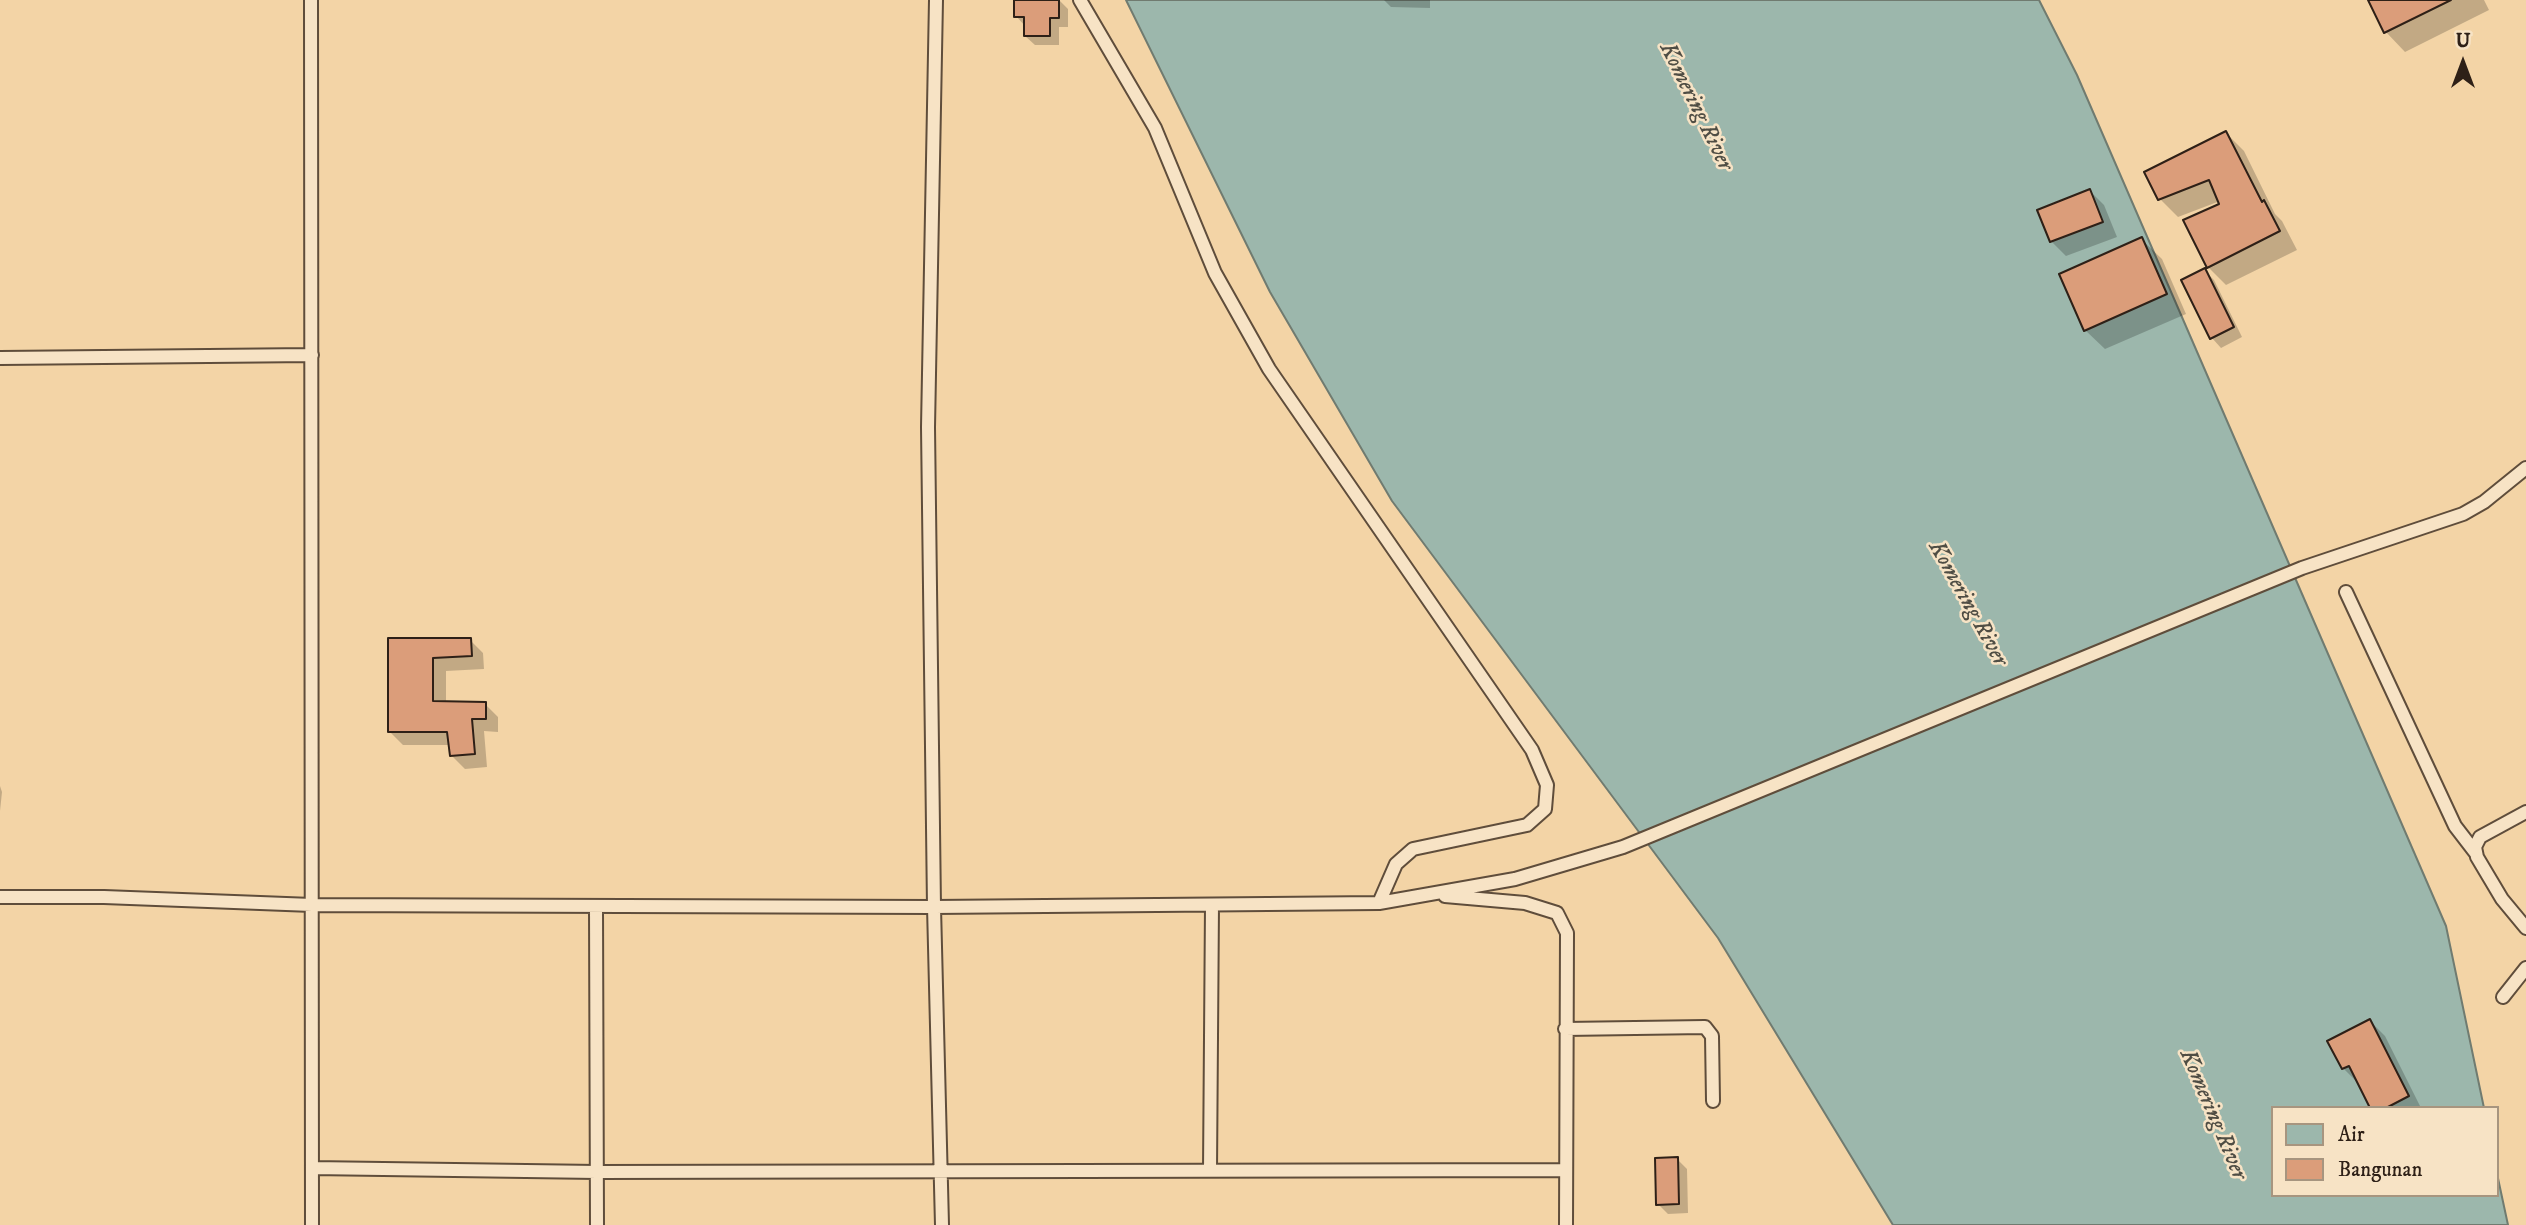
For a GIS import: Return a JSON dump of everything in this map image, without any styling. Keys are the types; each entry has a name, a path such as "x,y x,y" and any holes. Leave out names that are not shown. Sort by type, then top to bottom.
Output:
{"lane":[{"path":"311,0 312,1225"},
{"path":"936,0 928,427 934,907 942,1225"},
{"path":"1080,0 1154,128 1215,273 1269,369 1532,750 1546,785 1545,809 1527,825 1413,849 1396,864 1379,904"},
{"path":"0,358 312,355"},
{"path":"0,897 104,897 312,905 934,907 1379,904 1515,879 1623,847 2302,569 2463,514 2484,502 2526,468"},
{"path":"2346,592 2455,826 2475,852 2502,900 2526,928"},
{"path":"2475,852 2475,844 2480,837 2526,812"},
{"path":"1431,894 1525,903 1557,913 1567,933 1566,1225"},
{"path":"1210,1170 1212,905"},
{"path":"596,906 597,1225"},
{"path":"2503,998 2526,968"},
{"path":"1565,1029 1704,1027 1712,1035 1713,1101"},
{"path":"312,1168 597,1172 1565,1170"}],"water":[{"name":"Komering River","path":"1126,0 2039,0 2077,75 2446,926 2484,1106 2270,1106 2270,1197 2498,1197 2498,1178 2508,1225 1893,1225 1718,938 1392,501 1270,292"}],"building":[{"path":"1014,0 1059,0 1059,18 1050,18 1050,36 1024,36 1024,17 1014,17"},
{"path":"2368,0 2451,0 2384,33"},
{"path":"2226,131 2280,231 2207,268 2183,220 2219,204 2209,180 2158,200 2144,172"},
{"path":"2090,189 2103,222 2050,242 2037,210"},
{"path":"2142,237 2167,294 2084,331 2059,274"},
{"path":"2205,268 2234,327 2210,339 2181,280"},
{"path":"388,638 471,638 472,656 433,658 433,701 486,702 486,719 472,719 475,754 450,756 447,732 388,732"},
{"path":"2370,1019 2409,1096 2390,1106 2369,1106 2349,1066 2342,1069 2327,1041"},
{"path":"1678,1157 1679,1204 1656,1205 1655,1158"}]}
